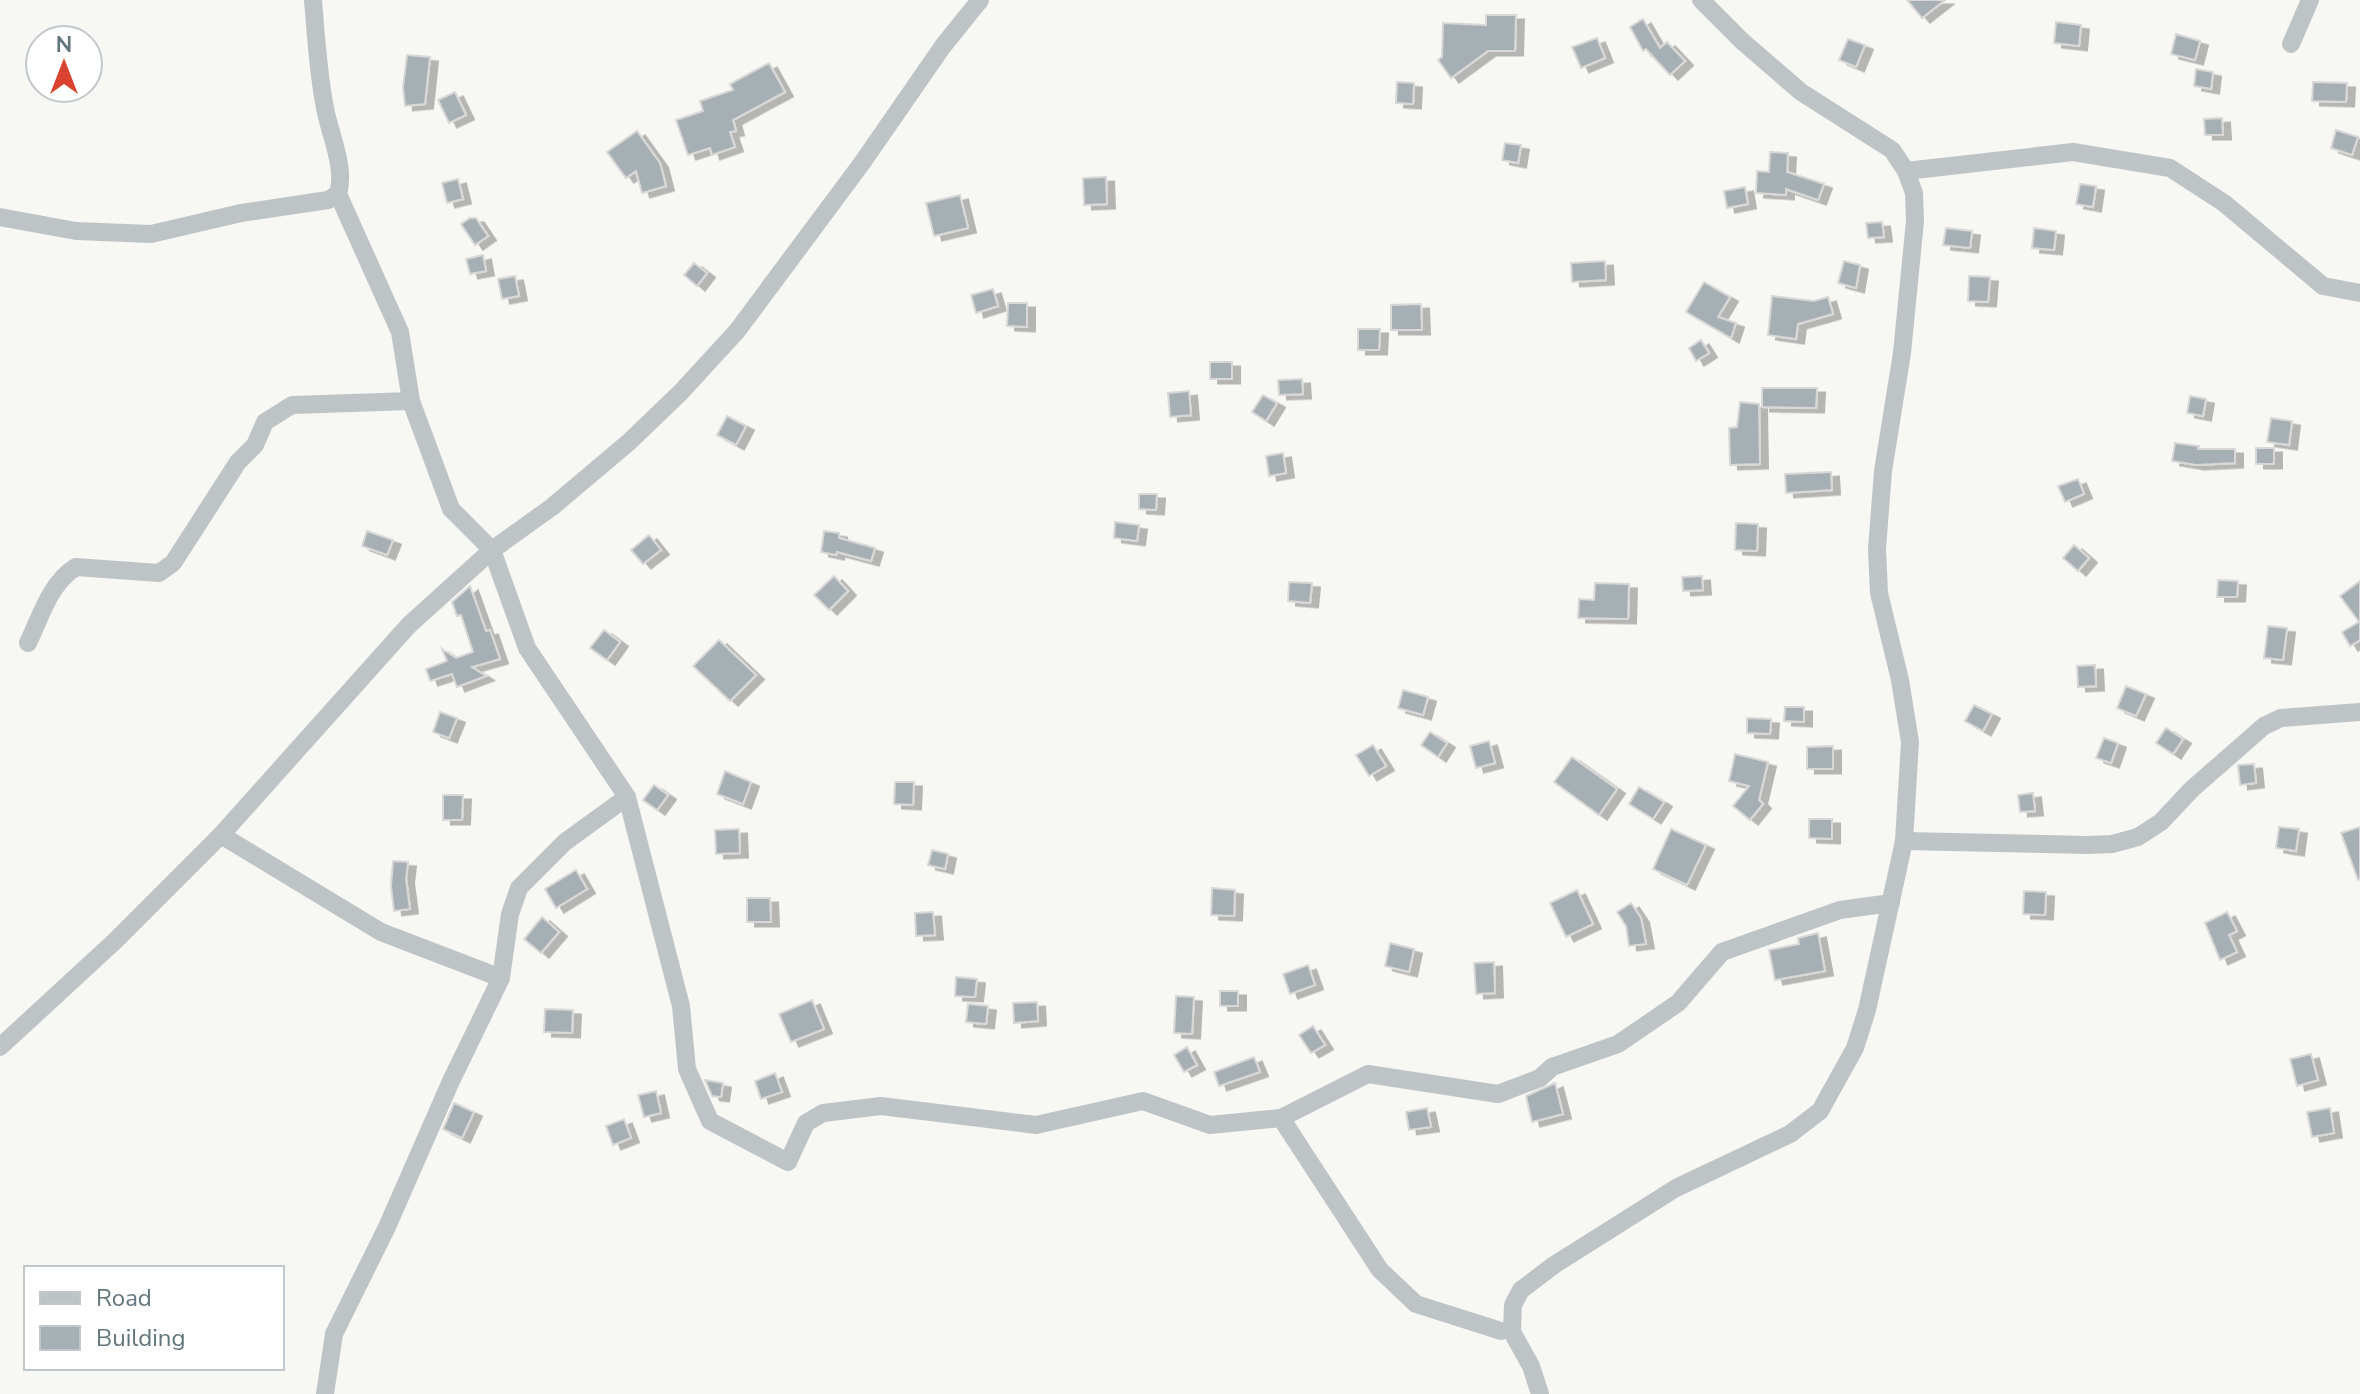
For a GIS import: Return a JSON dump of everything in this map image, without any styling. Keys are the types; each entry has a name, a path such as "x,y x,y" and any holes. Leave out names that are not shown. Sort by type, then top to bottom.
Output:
{"street":[{"path":"313,0 320,80 342,180 338,194 400,332 411,401 451,509 492,550 527,648 627,797 681,1006 687,1069 710,1121 788,1162 806,1123 823,1113 881,1106 1036,1125 1143,1101 1210,1125 1281,1118 1368,1074 1498,1094 1540,1078 1552,1067 1618,1044 1678,1003 1722,952 1840,910 1891,903"},
{"path":"0,1047 115,941 221,835 409,625 492,550 552,507 629,442 681,392 737,331 862,163 943,46 980,0"},
{"path":"1540,1394 1531,1366 1512,1332 1513,1305 1521,1290 1554,1265 1676,1188 1790,1134 1820,1111 1855,1048 1867,1010 1904,841 1910,742 1900,680 1879,593 1877,549 1883,471 1902,353 1915,221 1914,193 1906,171 1892,150 1801,92 1742,41 1701,0"},
{"path":"2291,44 2310,0"},
{"path":"1906,171 2073,152 2170,168 2224,203 2323,286 2360,293"},
{"path":"0,217 76,231 151,234 241,213 328,200 338,194"},
{"path":"28,643 56,585 76,567 159,573 173,563 238,462 255,445 265,422 274,416 292,405 411,401"},
{"path":"1904,841 2099,845 2138,837 2161,822 2192,789 2264,726 2281,718 2360,712"},
{"path":"325,1394 334,1334 387,1227 451,1081 501,978 510,914 519,888 565,842 627,797"},
{"path":"221,835 381,932 501,978"},
{"path":"1281,1118 1380,1270 1416,1304 1501,1331"}],"building":[{"path":"1907,0 1945,0 1922,18"},
{"path":"1486,15 1516,15 1515,51 1488,51 1451,78 1438,60 1442,57 1443,23 1486,25"},
{"path":"1643,19 1660,48 1667,42 1685,61 1670,75 1646,49 1643,51 1630,27"},
{"path":"2056,22 2081,25 2079,46 2054,43"},
{"path":"2176,34 2200,41 2195,60 2171,54"},
{"path":"1597,38 1605,58 1581,68 1572,47"},
{"path":"1848,39 1865,45 1856,67 1839,60"},
{"path":"407,55 430,57 425,104 405,106 403,87"},
{"path":"769,63 785,92 733,120 736,131 730,132 735,147 712,155 710,148 688,155 676,120 703,111 700,101 733,90 730,84"},
{"path":"2196,69 2213,72 2211,89 2194,86"},
{"path":"1397,82 1414,83 1413,104 1396,103"},
{"path":"2313,82 2347,83 2346,102 2312,101"},
{"path":"455,92 466,115 449,123 438,100"},
{"path":"2222,118 2223,135 2205,135 2204,119"},
{"path":"2336,130 2358,137 2352,155 2331,148"},
{"path":"637,131 660,163 666,186 642,193 636,171 626,178 607,152"},
{"path":"1505,143 1521,145 1518,163 1502,160"},
{"path":"1770,152 1788,153 1787,172 1824,184 1818,200 1786,189 1786,195 1756,193 1757,171 1769,172"},
{"path":"1106,177 1107,204 1084,205 1083,178"},
{"path":"458,179 463,199 447,203 442,183"},
{"path":"2080,184 2096,186 2093,207 2076,204"},
{"path":"1745,187 1748,204 1727,208 1724,191"},
{"path":"960,195 968,228 934,236 926,203"},
{"path":"476,218 488,236 475,245 461,224"},
{"path":"1882,222 1884,237 1868,238 1866,223"},
{"path":"1946,228 1972,231 1970,248 1943,245"},
{"path":"2034,228 2056,231 2054,250 2032,248"},
{"path":"483,255 486,271 470,274 466,259"},
{"path":"1605,261 1606,280 1572,282 1571,263"},
{"path":"1844,261 1860,265 1856,288 1838,283"},
{"path":"694,263 707,273 697,286 684,275"},
{"path":"515,276 519,296 502,299 498,279"},
{"path":"1969,276 1990,277 1988,302 1968,301"},
{"path":"1704,282 1730,297 1718,317 1736,323 1731,338 1686,312"},
{"path":"993,289 998,306 976,313 971,295"},
{"path":"1772,296 1814,301 1828,297 1833,314 1798,324 1796,339 1768,335"},
{"path":"1008,303 1027,303 1027,327 1007,326"},
{"path":"1421,304 1422,330 1391,330 1391,305"},
{"path":"1358,329 1380,329 1379,350 1358,350"},
{"path":"1701,340 1709,353 1696,361 1689,348"},
{"path":"1210,362 1232,362 1232,379 1210,379"},
{"path":"1302,379 1303,394 1279,395 1278,380"},
{"path":"1762,388 1817,388 1816,408 1762,407"},
{"path":"1189,391 1191,415 1170,417 1168,393"},
{"path":"1263,395 1277,403 1266,421 1252,412"},
{"path":"2190,396 2206,399 2203,416 2187,413"},
{"path":"1740,402 1759,404 1760,464 1730,465 1729,428 1737,427"},
{"path":"727,416 746,426 736,445 717,435"},
{"path":"2271,418 2292,421 2289,445 2267,442"},
{"path":"2175,443 2199,446 2198,449 2235,449 2235,463 2196,465 2172,461"},
{"path":"2256,448 2274,448 2274,464 2256,464"},
{"path":"1283,453 1286,473 1269,476 1266,456"},
{"path":"1831,472 1832,490 1786,493 1785,474"},
{"path":"2078,479 2084,494 2065,502 2058,486"},
{"path":"1139,494 1157,494 1156,510 1139,509"},
{"path":"1115,522 1139,525 1137,541 1114,538"},
{"path":"1736,523 1758,524 1757,551 1735,550"},
{"path":"367,531 393,540 387,555 362,546"},
{"path":"824,531 839,533 839,538 875,548 871,561 837,552 836,555 821,552"},
{"path":"649,535 661,550 643,564 631,550"},
{"path":"2074,545 2089,558 2078,571 2063,558"},
{"path":"834,576 848,591 829,610 814,595"},
{"path":"1702,576 1703,590 1683,591 1682,577"},
{"path":"2218,580 2238,581 2237,597 2217,597"},
{"path":"2360,581 2360,640 2350,646 2342,632 2359,622 2340,596"},
{"path":"1289,582 1312,583 1310,603 1288,601"},
{"path":"1595,583 1629,584 1628,619 1578,618 1579,599 1594,600"},
{"path":"470,586 500,659 472,667 486,676 457,687 452,674 430,681 426,669 447,661 442,649 456,658 473,652 461,615 457,616 452,602"},
{"path":"2268,626 2287,628 2283,660 2264,658"},
{"path":"604,630 620,642 607,660 590,648"},
{"path":"719,640 756,675 730,701 693,666"},
{"path":"2095,665 2096,686 2078,687 2077,666"},
{"path":"2126,686 2146,694 2136,716 2117,708"},
{"path":"1403,690 1428,697 1423,715 1398,708"},
{"path":"1974,705 1992,714 1983,731 1965,721"},
{"path":"1785,707 1804,707 1804,722 1784,721"},
{"path":"440,712 457,718 449,738 433,732"},
{"path":"1747,718 1771,719 1770,734 1747,733"},
{"path":"2166,728 2183,739 2173,754 2156,743"},
{"path":"1430,732 1447,743 1438,757 1421,745"},
{"path":"2104,738 2118,743 2111,763 2096,758"},
{"path":"1489,741 1495,763 1476,768 1470,746"},
{"path":"1373,745 1386,766 1369,776 1356,755"},
{"path":"1833,746 1833,769 1807,769 1807,747"},
{"path":"1735,754 1768,762 1759,800 1763,804 1750,820 1733,806 1749,786 1729,781"},
{"path":"1572,757 1617,789 1599,815 1554,782"},
{"path":"2254,764 2256,783 2240,785 2238,765"},
{"path":"725,771 751,782 743,804 717,794"},
{"path":"895,782 914,782 913,805 894,804"},
{"path":"654,785 668,795 657,810 643,800"},
{"path":"1639,787 1664,802 1653,819 1629,804"},
{"path":"2033,793 2035,811 2020,812 2018,795"},
{"path":"443,795 463,795 462,820 443,820"},
{"path":"1809,819 1832,819 1832,839 1809,838"},
{"path":"2279,827 2299,829 2296,851 2276,848"},
{"path":"2360,827 2360,879 2358,880 2341,833"},
{"path":"739,829 740,853 716,854 715,830"},
{"path":"1671,829 1706,845 1687,885 1653,869"},
{"path":"932,850 948,854 945,869 928,865"},
{"path":"393,861 408,862 406,879 410,909 394,911 391,886"},
{"path":"576,870 587,889 556,908 545,889"},
{"path":"1212,888 1235,890 1234,916 1211,915"},
{"path":"1577,890 1593,924 1566,937 1550,903"},
{"path":"2024,891 2046,892 2045,915 2023,914"},
{"path":"747,898 770,898 771,922 747,922"},
{"path":"1631,903 1641,918 1646,944 1629,946 1626,926 1617,912"},
{"path":"933,912 935,935 916,936 915,913"},
{"path":"2227,912 2237,931 2229,935 2237,952 2220,960 2205,923"},
{"path":"542,917 559,932 541,953 524,939"},
{"path":"1818,933 1825,971 1775,980 1769,950 1799,944 1798,938"},
{"path":"1390,943 1414,949 1409,972 1385,966"},
{"path":"1494,962 1495,993 1476,994 1474,963"},
{"path":"1308,965 1315,985 1290,994 1283,974"},
{"path":"956,977 977,979 975,997 955,996"},
{"path":"1220,991 1238,991 1238,1006 1220,1006"},
{"path":"1176,996 1194,997 1192,1034 1174,1033"},
{"path":"812,1000 824,1029 791,1042 779,1014"},
{"path":"1037,1002 1038,1021 1014,1023 1013,1003"},
{"path":"968,1004 988,1006 986,1024 966,1022"},
{"path":"545,1009 573,1010 572,1033 544,1032"},
{"path":"1313,1026 1325,1045 1311,1053 1299,1035"},
{"path":"1187,1047 1197,1065 1184,1072 1174,1055"},
{"path":"2311,1054 2318,1080 2297,1086 2290,1059"},
{"path":"1254,1057 1260,1072 1219,1086 1214,1072"},
{"path":"775,1073 782,1092 761,1099 755,1081"},
{"path":"705,1080 723,1083 721,1097 712,1096"},
{"path":"1555,1083 1563,1114 1532,1122 1526,1096"},
{"path":"656,1091 661,1113 644,1117 638,1095"},
{"path":"454,1103 474,1112 462,1138 443,1129"},
{"path":"1427,1108 1431,1127 1409,1130 1406,1112"},
{"path":"2330,1108 2334,1133 2312,1137 2307,1112"},
{"path":"624,1119 631,1138 613,1145 606,1126"}]}
